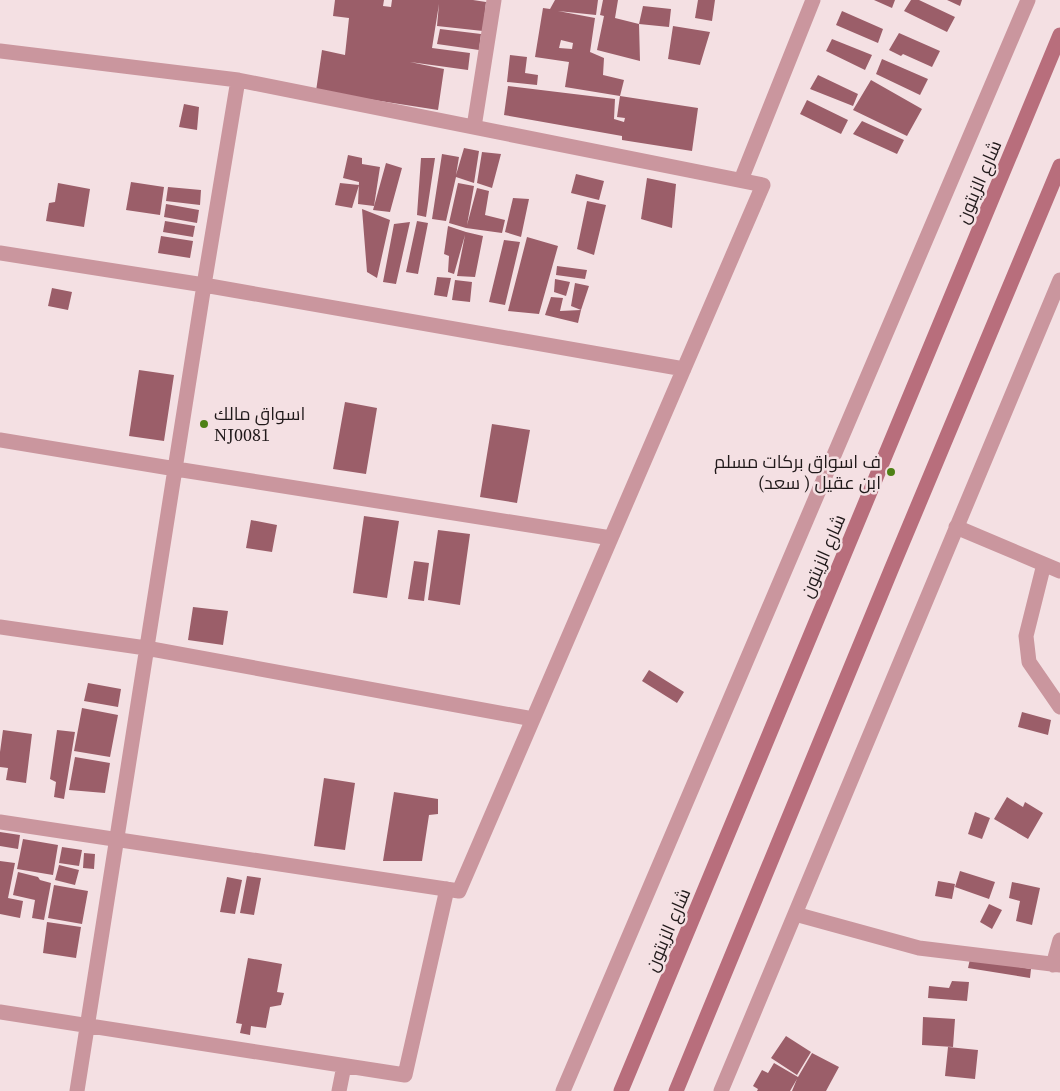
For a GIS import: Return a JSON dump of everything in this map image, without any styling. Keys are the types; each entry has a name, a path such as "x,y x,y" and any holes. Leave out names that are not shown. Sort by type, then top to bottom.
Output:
{"main road":[{"name":"شارع الزيتون","path":"621,1091 1060,35"},
{"path":"676,1091 1060,166"}],"street":[{"path":"474,127 494,0"},
{"path":"740,180 813,0"},
{"path":"563,1091 1028,0"},
{"path":"0,51 238,80 763,184 459,891 0,822"},
{"path":"77,1091 146,648 238,80"},
{"path":"0,253 204,284 684,369"},
{"path":"721,1091 1060,280"},
{"path":"0,440 611,538"},
{"path":"956,527 1060,571"},
{"path":"1044,564 1026,636 1029,662 1060,707"},
{"path":"0,627 146,648 533,719"},
{"path":"0,1012 405,1075 447,889"},
{"path":"795,914 919,948 1057,965 1060,940"},
{"path":"339,1091 344,1066"}],"building":[{"path":"335,0 384,0 383,6 391,7 392,0 473,0 486,2 483,31 437,26 439,4 432,48 470,53 468,70 410,62 444,69 438,110 316,91 322,50 345,55 349,18 333,16"},
{"path":"555,0 598,0 596,15 558,11 595,18 590,52 604,58 603,75 624,80 620,96 565,87 569,62 535,57 543,8 550,9","holes":["561,40 573,43 572,49 559,48"]},
{"path":"603,0 618,0 615,18 639,24 640,61 597,50 604,16 600,15"},
{"path":"698,0 715,0 712,21 695,18"},
{"path":"874,0 895,0 892,8"},
{"path":"911,0 919,0 955,17 947,32 904,11"},
{"path":"947,0 962,0 960,6"},
{"path":"643,6 671,9 669,27 639,24"},
{"path":"842,11 883,29 878,43 836,25"},
{"path":"673,26 710,32 700,65 668,59"},
{"path":"440,29 481,34 479,50 437,44"},
{"path":"899,33 940,51 932,67 889,50"},
{"path":"832,39 872,55 865,70 826,51"},
{"path":"510,55 527,57 525,73 538,75 537,85 507,82"},
{"path":"882,59 928,79 920,95 876,74"},
{"path":"818,75 858,94 853,106 810,89"},
{"path":"871,80 922,109 907,136 853,110"},
{"path":"508,86 615,99 614,119 624,122 625,118 617,117 620,96 698,108 692,151 622,140 622,136 504,115"},
{"path":"807,100 848,120 841,134 800,114"},
{"path":"184,104 199,107 197,130 179,127"},
{"path":"862,121 904,140 897,154 853,134"},
{"path":"464,148 479,151 474,183 456,177 446,221 432,219 442,154 459,157 456,175"},
{"path":"482,152 501,154 492,188 477,183"},
{"path":"348,155 362,158 362,164 380,167 374,206 358,204 359,182 343,178"},
{"path":"421,158 435,158 426,217 417,215"},
{"path":"386,163 402,168 390,212 373,210"},
{"path":"576,174 604,181 599,200 571,193"},
{"path":"647,178 676,184 672,228 641,219"},
{"path":"131,182 164,187 160,215 126,210"},
{"path":"58,183 90,189 84,227 46,221 49,203 55,202"},
{"path":"340,183 359,185 352,208 335,205"},
{"path":"458,183 474,186 467,225 477,188 489,191 485,215 505,220 502,233 466,228 449,223"},
{"path":"168,187 201,190 200,205 166,201"},
{"path":"513,198 529,199 521,237 505,232"},
{"path":"587,201 606,205 594,255 577,249"},
{"path":"166,204 199,210 197,223 164,217"},
{"path":"362,209 390,220 377,278 367,272"},
{"path":"165,221 195,226 193,237 163,232"},
{"path":"417,221 428,223 418,274 406,272"},
{"path":"410,222 396,284 383,282 394,224"},
{"path":"448,226 483,236 475,277 457,276 465,235 454,274 448,272 449,256 444,254"},
{"path":"161,236 193,241 190,258 158,253"},
{"path":"527,237 558,246 539,314 508,311"},
{"path":"504,240 520,242 505,305 489,302"},
{"path":"557,266 587,270 585,279 556,275"},
{"path":"437,277 451,278 447,297 434,295"},
{"path":"555,279 570,282 566,296 554,292"},
{"path":"455,280 472,282 470,302 452,300"},
{"path":"575,283 589,286 581,310 571,306"},
{"path":"52,288 72,292 68,310 48,306"},
{"path":"551,297 563,298 560,311 581,310 578,323 545,315"},
{"path":"139,370 174,375 164,441 129,436"},
{"path":"345,402 377,408 366,474 333,469"},
{"path":"492,424 530,430 517,503 480,497"},
{"path":"364,516 399,521 387,598 353,593"},
{"path":"251,520 277,525 272,552 246,548"},
{"path":"438,530 470,534 460,605 428,600"},
{"path":"414,561 429,563 424,601 408,599"},
{"path":"193,607 228,611 223,645 188,640"},
{"path":"649,670 684,692 677,703 642,681"},
{"path":"88,683 121,689 118,707 84,701"},
{"path":"82,708 118,715 110,757 74,751"},
{"path":"1022,712 1051,720 1048,735 1018,727"},
{"path":"3,730 32,734 26,783 6,780 8,768 0,767"},
{"path":"57,730 75,732 64,799 54,797 56,782 50,779"},
{"path":"75,757 110,763 105,793 69,790"},
{"path":"324,778 355,783 345,850 314,846"},
{"path":"394,792 438,799 438,814 429,815 422,861 383,861"},
{"path":"1007,797 1023,807 1025,802 1043,813 1028,839 994,819"},
{"path":"975,812 990,818 982,839 968,834"},
{"path":"0,832 20,835 18,849 0,846"},
{"path":"23,839 58,845 53,875 17,869"},
{"path":"62,847 82,850 79,866 59,863"},
{"path":"84,853 95,854 94,869 83,868"},
{"path":"0,861 15,863 8,898 23,901 20,918 0,914"},
{"path":"59,865 79,870 75,885 55,880"},
{"path":"960,871 995,882 989,899 955,887"},
{"path":"18,872 38,877 40,880 51,883 44,920 32,918 35,900 13,895"},
{"path":"247,876 261,878 254,915 240,913"},
{"path":"227,877 242,880 235,914 220,912"},
{"path":"938,881 955,884 952,899 935,896"},
{"path":"1012,882 1040,888 1032,925 1016,921 1020,901 1009,898"},
{"path":"54,885 88,891 82,924 48,918"},
{"path":"989,904 1002,910 992,929 980,922"},
{"path":"47,922 81,927 76,958 43,953"},
{"path":"248,958 282,964 277,992 284,993 281,1005 270,1007 266,1028 251,1026 250,1035 240,1033 242,1024 236,1023"},
{"path":"970,959 1031,969 1030,978 968,968"},
{"path":"952,981 969,982 967,1001 928,998 929,986 949,988"},
{"path":"923,1017 955,1019 953,1047 922,1045"},
{"path":"786,1036 811,1052 797,1075 771,1058"},
{"path":"948,1047 978,1050 975,1079 945,1076"},
{"path":"812,1053 839,1067 826,1091 792,1091 797,1079 790,1091 757,1091 758,1089 753,1086 762,1070 768,1073 774,1063 798,1077"}],"place":[{"name":"اسواق مالك NJ0081","path":"204,424"},
{"name":"ف اسواق بركات مسلم ابن عقيل ( سعد)","path":"891,472"}]}
